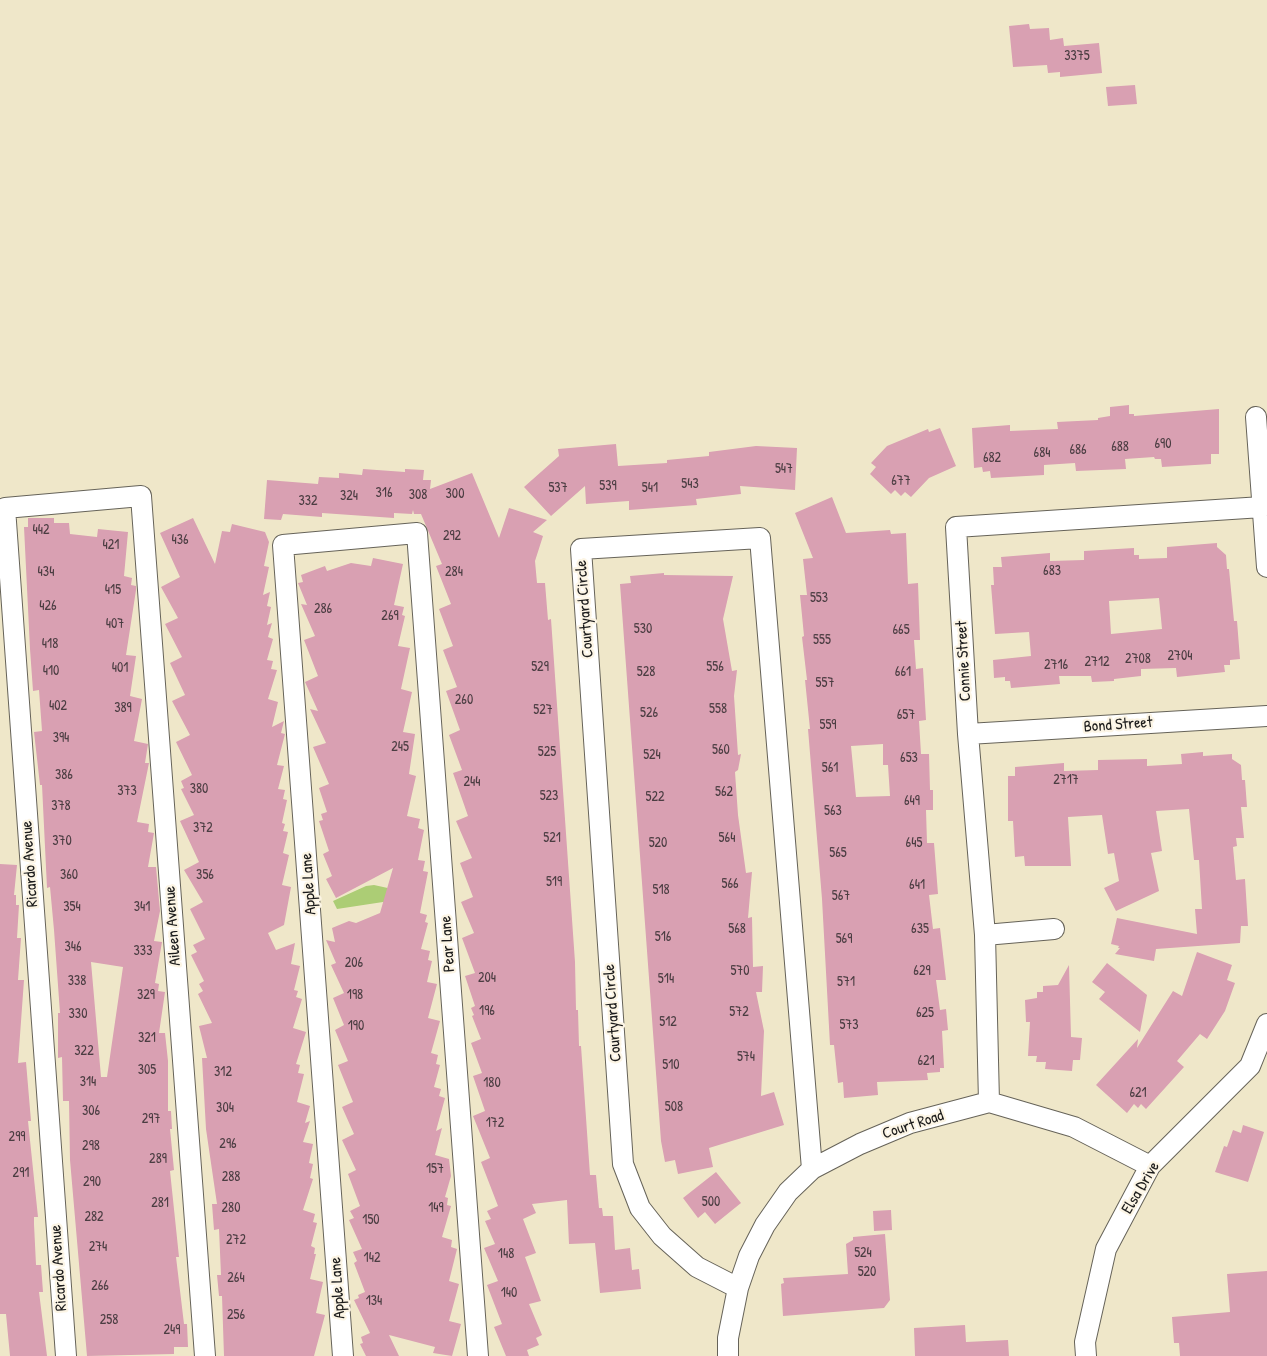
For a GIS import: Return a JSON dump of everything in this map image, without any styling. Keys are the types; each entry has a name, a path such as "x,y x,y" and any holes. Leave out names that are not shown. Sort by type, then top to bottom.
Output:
{"street":[{"path":"1256,417 1267,567"},
{"name":"Ricardo Avenue","path":"66,1356 5,508 141,496"},
{"name":"Aileen Avenue","path":"141,496 205,1356"},
{"name":"Connie Street","path":"989,1102 984,935 968,734 956,527 1262,507"},
{"name":"Apple Lane","path":"343,1356 283,545 417,533"},
{"name":"Pear Lane","path":"417,533 478,1356"},
{"name":"Courtyard Circle","path":"738,1288 697,1267 662,1236 640,1208 623,1164 581,549 760,538 812,1169"},
{"name":"Bond Street","path":"968,734 1267,716"},
{"path":"984,935 1054,929"},
{"name":"Elsa Drive","path":"1086,1356 1085,1342 1106,1249 1150,1166 1250,1066 1267,1024"},
{"path":"989,1102 1074,1127 1150,1166"},
{"name":"Court Road","path":"738,1288 749,1256 765,1225 788,1192 812,1169 860,1144 910,1123 989,1102"},
{"path":"728,1347 738,1288"}],"green space":[{"path":"374,885 415,894 411,909 383,902 337,909 333,901 366,886"}],"building":[{"path":"1029,24 1030,29 1049,28 1050,40 1063,38 1064,46 1099,43 1102,73 1060,77 1060,72 1048,73 1047,65 1013,67 1009,26"},
{"path":"1135,85 1137,104 1108,106 1106,87"},
{"path":"1129,405 1129,414 1134,414 1134,416 1219,409 1219,454 1211,454 1211,464 1162,467 1161,459 1155,459 1154,457 1125,459 1126,469 1076,471 1075,463 1044,465 1044,475 991,478 990,471 983,472 982,467 974,468 972,428 1010,425 1010,431 1058,429 1057,422 1098,420 1098,418 1110,416 1110,407"},
{"path":"940,428 956,466 929,478 911,497 905,492 901,496 895,490 891,494 870,474 876,467 871,463 887,446 928,429 929,432"},
{"path":"616,444 618,466 667,463 667,460 709,456 709,452 756,446 797,448 795,490 740,486 741,494 696,499 697,505 629,510 629,501 586,504 585,486 551,516 524,487 559,456 558,449"},
{"path":"363,469 405,472 405,469 424,470 423,480 431,480 430,489 472,473 499,538 509,508 547,520 533,532 543,536 535,561 537,583 545,583 548,620 551,619 575,962 576,1010 578,1010 579,1046 581,1046 590,1175 596,1175 599,1208 602,1208 603,1216 613,1216 615,1250 630,1248 632,1270 639,1269 641,1289 600,1293 595,1243 569,1244 567,1200 532,1204 536,1213 523,1219 536,1253 525,1257 541,1301 529,1304 542,1335 536,1338 539,1345 527,1350 529,1356 506,1356 494,1327 502,1324 487,1285 498,1281 484,1248 495,1244 485,1221 491,1219 487,1211 498,1206 481,1162 490,1158 473,1116 485,1111 473,1076 482,1073 471,1043 481,1039 472,1016 474,1015 471,1008 475,1006 465,976 475,973 462,938 474,933 461,902 473,897 460,863 472,858 456,821 468,816 453,773 462,770 449,735 460,730 446,691 457,687 443,650 453,646 439,609 451,604 436,566 442,564 421,514 414,514 413,510 412,514 394,513 394,518 322,513 322,517 283,514 281,520 264,519 267,480 318,484 319,477 339,478 339,473 362,475"},
{"path":"832,497 846,533 890,530 891,534 906,533 908,584 918,583 920,640 914,640 916,669 923,668 926,720 919,721 921,754 929,754 930,790 933,790 933,810 926,810 927,843 934,843 938,894 929,895 933,929 940,928 946,980 936,980 940,1010 946,1009 948,1030 942,1031 944,1068 940,1068 940,1072 927,1073 928,1080 877,1082 878,1095 844,1098 843,1082 838,1083 834,1045 830,1045 822,899 808,729 810,729 800,595 807,595 803,559 813,558 795,513","holes":["883,744 883,765 888,765 890,796 856,797 851,746"]},
{"path":"28,518 54,518 54,523 69,523 70,534 97,537 98,529 128,532 124,576 132,578 131,585 136,586 136,590 126,655 136,656 130,696 142,699 134,741 148,744 145,763 149,763 137,822 149,824 148,832 154,833 148,867 156,867 160,911 154,941 162,942 155,983 159,984 158,991 165,992 159,1033 165,1033 168,1061 168,1111 171,1111 172,1129 170,1129 174,1170 170,1171 179,1257 176,1257 184,1324 187,1324 188,1347 174,1347 174,1354 87,1356 70,1160 69,1101 63,1101 62,1057 58,1058 58,1013 60,1013 54,930 50,887 47,888 42,785 40,785 34,732 42,731 39,690 33,691 30,649 24,527 28,527","holes":["91,962 123,967 107,1077 101,1077"]},
{"path":"193,518 215,564 222,531 230,532 232,524 265,532 269,542 264,566 269,567 263,595 270,592 267,606 271,607 267,625 272,623 268,637 273,639 267,660 273,661 271,669 277,670 268,699 278,702 272,727 284,721 281,733 285,734 277,765 284,766 278,789 285,790 283,799 287,800 282,823 285,824 283,831 288,832 283,853 289,855 282,885 291,887 284,925 268,933 276,950 295,943 291,964 300,966 294,990 298,991 296,997 302,999 293,1028 306,1032 296,1064 300,1065 298,1073 304,1074 297,1102 310,1106 305,1123 310,1121 303,1142 313,1144 309,1163 313,1164 310,1178 313,1179 303,1210 315,1214 313,1222 317,1223 311,1246 315,1248 314,1254 316,1254 310,1279 323,1282 316,1313 325,1315 314,1356 224,1356 222,1296 219,1296 217,1275 221,1275 219,1229 214,1230 212,1204 217,1204 206,1129 202,1058 207,1058 199,1026 212,1023 198,994 203,991 199,984 204,981 191,955 197,952 193,945 205,939 190,909 203,902 184,870 199,862 180,821 194,815 181,789 184,788 181,781 192,775 176,742 190,735 172,701 185,695 170,663 182,657 165,624 178,618 161,587 180,577 160,533"},
{"path":"1217,543 1217,547 1226,555 1234,621 1237,621 1240,659 1230,660 1230,665 1224,665 1225,672 1177,677 1176,668 1141,669 1141,676 1114,679 1114,681 1092,682 1091,676 1059,676 1060,684 1011,688 1010,681 1005,681 1005,677 994,678 993,660 1031,656 1029,632 995,634 991,585 994,585 993,567 1002,567 1001,557 1050,553 1050,561 1084,560 1084,551 1134,548 1134,555 1139,555 1139,559 1167,558 1167,547","holes":["1159,598 1162,629 1111,634 1109,601"]},
{"path":"373,558 403,564 394,605 404,607 402,615 405,616 398,646 410,648 401,689 412,692 403,732 415,734 409,774 416,776 407,816 420,819 418,828 424,830 418,860 425,861 423,871 428,872 420,913 427,915 425,922 428,923 421,949 430,951 428,960 432,961 427,982 437,984 428,1018 440,1021 431,1053 438,1055 436,1064 440,1065 434,1087 441,1089 439,1096 445,1098 436,1131 442,1128 435,1155 449,1159 451,1176 445,1197 448,1198 447,1205 451,1206 442,1237 452,1240 451,1247 457,1249 449,1281 459,1284 449,1321 461,1324 452,1356 433,1353 435,1347 389,1335 399,1356 366,1356 360,1344 363,1343 361,1337 370,1333 354,1300 359,1298 358,1295 365,1292 354,1263 357,1261 353,1252 362,1249 349,1220 354,1218 350,1211 360,1206 348,1174 356,1170 342,1140 354,1134 342,1107 353,1102 338,1065 348,1061 335,1030 344,1025 333,998 344,993 331,965 336,963 326,940 335,942 332,928 349,921 356,923 380,913 393,868 336,898 326,879 332,876 323,854 329,851 319,821 323,820 321,814 327,812 319,788 329,784 313,747 326,743 310,709 318,711 305,682 318,676 304,640 315,636 301,604 307,605 298,583 303,582 301,575 325,566 327,571 351,563 371,566"},
{"path":"664,573 664,575 733,576 723,619 732,671 737,670 734,696 738,755 741,754 738,770 735,772 738,815 746,873 752,872 748,918 752,917 753,967 763,966 762,992 756,992 764,1031 761,1096 774,1092 784,1125 709,1148 713,1167 678,1174 675,1160 665,1162 661,1141 620,584 631,583 630,576"},
{"path":"1203,752 1203,756 1232,754 1232,759 1241,765 1242,780 1245,780 1247,807 1241,807 1244,838 1236,838 1237,846 1233,847 1236,880 1245,879 1248,926 1241,926 1240,943 1156,949 1154,961 1115,954 1120,948 1111,944 1117,918 1197,934 1195,909 1202,909 1199,860 1194,860 1189,809 1156,811 1162,851 1151,853 1159,891 1116,911 1104,888 1119,881 1114,853 1108,854 1102,815 1068,817 1071,866 1025,866 1024,856 1015,857 1013,821 1008,821 1008,776 1015,776 1015,767 1064,763 1064,771 1098,770 1098,760 1147,759 1147,766 1182,764 1181,754"},
{"path":"0,864 17,865 14,895 16,895 16,905 19,905 17,938 21,938 18,980 24,980 18,1063 26,1062 31,1121 28,1121 38,1217 34,1217 36,1265 41,1265 43,1292 39,1292 47,1356 10,1356 6,1314 0,1314"},
{"path":"1197,952 1232,965 1227,980 1235,983 1225,1011 1207,1039 1200,1034 1177,1061 1184,1067 1146,1109 1141,1104 1138,1108 1134,1104 1127,1113 1096,1085 1138,1039 1137,1048 1173,991 1182,996"},
{"path":"1107,963 1147,995 1140,1032 1099,999 1105,992 1092,982"},
{"path":"1069,965 1071,1037 1082,1038 1080,1060 1073,1060 1072,1071 1045,1069 1046,1062 1036,1062 1037,1056 1028,1056 1030,1022 1026,1022 1025,1000 1037,998 1037,992 1043,992 1043,986 1058,985"},
{"path":"1243,1125 1264,1132 1248,1182 1215,1172 1224,1146 1227,1147 1233,1130 1241,1133"},
{"path":"716,1172 741,1203 715,1224 705,1212 698,1218 683,1198"},
{"path":"891,1210 892,1230 874,1231 873,1211"},
{"path":"885,1234 890,1300 884,1308 783,1316 781,1284 784,1283 783,1278 848,1274 846,1244 853,1240 853,1237"},
{"path":"1267,1271 1267,1356 1180,1356 1179,1343 1174,1343 1172,1317 1230,1312 1227,1274"},
{"path":"965,1325 966,1342 1008,1340 1009,1356 915,1356 914,1328"}]}
